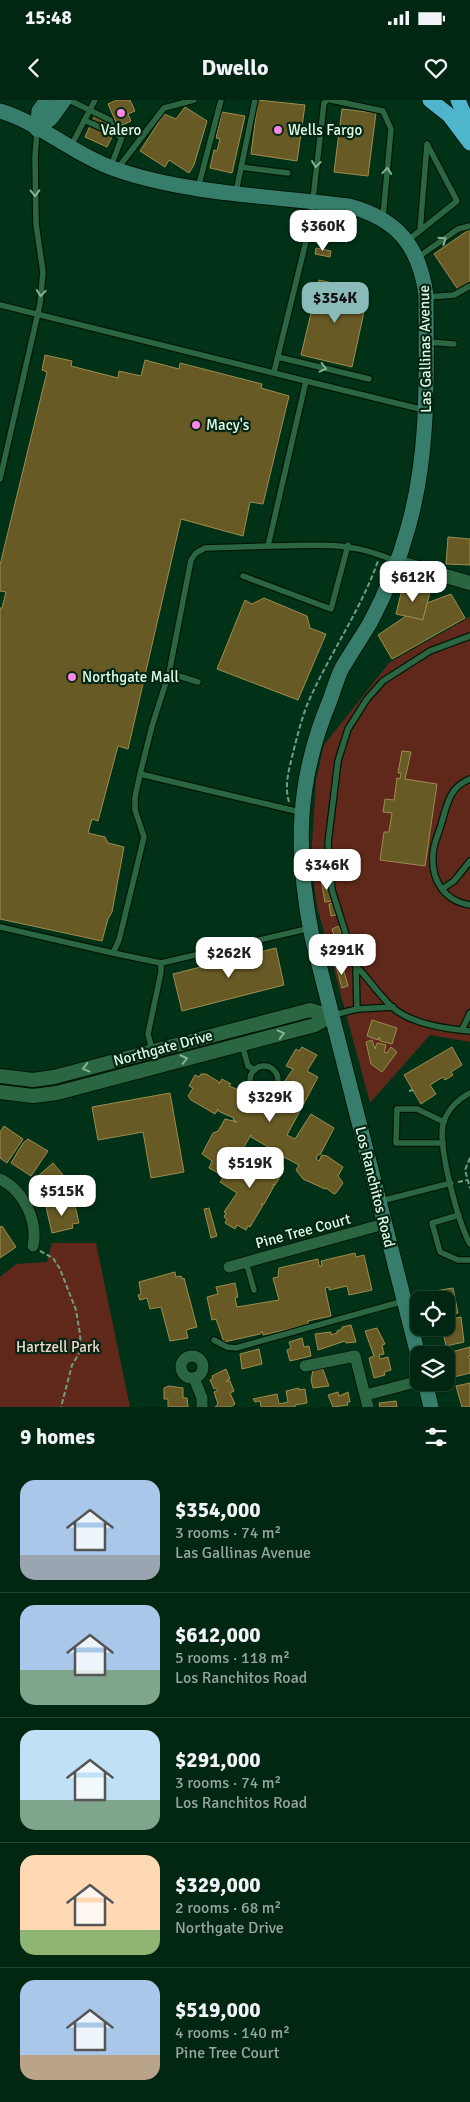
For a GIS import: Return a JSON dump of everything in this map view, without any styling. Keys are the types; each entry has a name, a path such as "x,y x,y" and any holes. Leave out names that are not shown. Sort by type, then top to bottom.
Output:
{"highway":[{"path":"430,100 449,115 470,143"},
{"path":"458,100 470,128"}],"main road":[{"path":"37,129 39,111 47,100"},
{"path":"37,129 51,118 64,100"},
{"name":"Las Gallinas Avenue","path":"0,111 114,169 145,179 198,188 349,206 371,212 383,219 392,225 407,241 417,258 423,276 426,297 426,411 417,492 397,562"},
{"name":"Los Ranchitos Road","path":"331,1016 319,993 302,930 293,873 296,812 311,755 336,682 371,622 397,562"},
{"name":"Los Ranchitos Road","path":"296,812 305,903 331,1016 416,1346"},
{"path":"427,1391 431,1407"}],"street":[{"path":"397,562 470,583"},
{"name":"Northgate Drive","path":"0,1076 33,1080 54,1077 310,1010 331,1016"},
{"name":"Northgate Drive","path":"0,1092 34,1096 57,1093 315,1025 331,1016"},
{"path":"0,1179 18,1194 26,1206 35,1235 33,1246"},
{"name":"Pine Tree Court","path":"229,1266 384,1224"},
{"path":"305,1366 356,1356 367,1401 410,1384"},
{"path":"194,1378 202,1398 202,1407"}],"lane":[{"path":"68,100 110,120 115,134"},
{"path":"70,148 95,100"},
{"path":"114,169 164,108 194,100"},
{"path":"198,188 222,100"},
{"path":"236,192 255,100"},
{"path":"274,372 310,225 324,103 327,100"},
{"path":"331,100 383,111 390,129 383,219"},
{"path":"84,120 122,137 114,169"},
{"path":"0,479 38,315 43,272 36,224 35,156 37,129"},
{"path":"407,241 420,231 457,201 427,144 420,231"},
{"path":"241,167 288,173"},
{"path":"417,258 458,229 470,226"},
{"path":"426,297 454,294 470,286"},
{"path":"0,306 426,411"},
{"path":"426,342 454,344"},
{"path":"278,357 369,379"},
{"path":"268,546 306,381"},
{"path":"244,576 331,609 348,545"},
{"path":"113,953 144,837 135,810 134,797 168,673 191,560 196,553 205,548 348,545 380,554 397,562"},
{"path":"357,1009 356,966 332,890 328,843 338,761 348,729 367,699 383,681 430,651 470,636"},
{"path":"168,673 198,682"},
{"path":"140,774 296,812"},
{"path":"470,779 460,783 450,795 433,853 433,866 446,896 458,903 470,905"},
{"path":"442,889 454,880 470,861"},
{"path":"0,927 161,964 302,930"},
{"path":"156,1066 148,1034 161,964"},
{"path":"356,966 393,1008 416,1020 470,1032"},
{"name":"Northgate Drive","path":"331,1016 357,1009 393,1008"},
{"path":"462,1030 470,1013"},
{"path":"242,1044 248,1066 255,1070 267,1066 274,1071 278,1080 272,1091 263,1093 254,1089 251,1077 255,1070"},
{"path":"470,1093 454,1104 444,1122 442,1143 459,1215 470,1244"},
{"path":"442,1143 396,1143 397,1109 417,1109 444,1122"},
{"path":"378,1201 451,1183"},
{"path":"459,1215 432,1224 440,1252 458,1260 470,1260"},
{"path":"246,1262 254,1290"},
{"path":"214,1340 227,1347 236,1348 404,1301"}],"path":[{"path":"409,1091 413,1090"},
{"path":"470,1158 465,1170 470,1188"},
{"path":"458,1182 467,1180"},
{"path":"33,1246 53,1258 60,1269 76,1310 81,1350 72,1365 61,1407"}],"green space":[{"path":"470,617 470,1042 430,1035 370,1103 317,906 311,860 316,781 324,745 389,663"},
{"name":"Hartzell Park","path":"52,1243 96,1243 130,1407 0,1407 0,1277 16,1264 47,1262"}],"building":[{"name":"Valero","path":"117,100 130,100 135,111 128,114 131,121 118,127 108,104"},
{"name":"Wells Fargo","path":"258,100 305,105 297,161 251,154"},
{"path":"185,107 207,121 194,165 189,173 169,160 165,167 140,151 164,114 176,119"},
{"path":"342,109 376,113 368,176 334,172"},
{"path":"222,112 245,116 232,173 210,168 214,150 217,151 220,139 216,138"},
{"name":"Valero","path":"95,115 107,121 101,132 112,137 107,147 85,137"},
{"path":"470,229 470,283 459,291 434,254"},
{"path":"316,248 331,251 330,257 315,254"},
{"path":"319,280 360,289 367,298 352,367 301,355"},
{"name":"Northgate Mall","path":"45,355 72,361 71,366 118,378 119,371 141,376 145,360 179,369 180,363 262,384 261,388 289,396 263,504 250,502 243,536 181,519 128,749 118,746 98,821 92,819 88,833 105,837 108,843 124,847 112,912 102,941 0,919 0,608 2,608 6,592 0,591 0,565 47,372 42,370"},
{"path":"448,537 470,539 470,565 446,564"},
{"path":"403,585 430,592 423,620 396,614"},
{"path":"451,594 465,618 392,659 378,635 406,616 423,620 427,603"},
{"path":"264,598 307,616 310,628 326,634 298,700 217,669 245,600 252,604"},
{"path":"402,751 411,752 405,779 437,784 425,866 380,860 384,832 389,832 392,813 383,812 385,799 394,800 397,778 400,779 401,773 398,773"},
{"path":"328,879 332,901 325,902 321,880"},
{"path":"334,903 336,915 331,916 329,904"},
{"path":"339,926 345,948 339,949 339,947 334,948 333,942 336,941 332,929"},
{"path":"276,948 284,985 182,1011 173,974"},
{"path":"342,964 348,986 342,988 336,966"},
{"path":"372,1020 397,1028 392,1044 380,1041 379,1037 378,1040 367,1036"},
{"path":"372,1040 375,1049 377,1043 386,1045 384,1052 387,1053 391,1047 397,1052 382,1072 371,1064 366,1042"},
{"path":"302,1047 317,1055 307,1071 318,1077 287,1135 295,1139 311,1114 334,1128 316,1159 319,1161 322,1155 327,1156 343,1167 338,1176 343,1183 336,1193 334,1194 326,1188 303,1179 296,1170 299,1165 274,1152 251,1137 251,1135 241,1152 238,1150 231,1163 228,1161 224,1171 222,1170 220,1174 209,1168 212,1161 202,1154 213,1133 218,1131 225,1119 237,1122 233,1120 234,1118 218,1111 218,1109 215,1114 191,1100 188,1096 193,1088 189,1086 195,1075 199,1077 201,1074 206,1074 219,1082 219,1084 222,1079 231,1084 229,1086 247,1093 249,1097 250,1095 264,1103 262,1097 270,1094 272,1100 293,1069 286,1066 296,1049 299,1051"},
{"path":"452,1047 462,1065 451,1072 453,1075 445,1080 443,1077 430,1085 436,1094 421,1104 404,1075"},
{"path":"170,1093 184,1172 151,1178 143,1132 98,1140 92,1107"},
{"path":"4,1126 23,1139 7,1163 0,1158 0,1132"},
{"path":"28,1139 48,1151 31,1176 11,1163 23,1143"},
{"path":"260,1153 269,1158 272,1153 279,1157 275,1162 284,1167 283,1172 275,1185 273,1184 274,1186 264,1204 261,1204 263,1205 250,1227 248,1226 246,1230 237,1225 235,1229 225,1223 227,1219 224,1217 226,1213 224,1212 237,1193 220,1182 237,1159 244,1163 245,1166 251,1168 256,1156"},
{"path":"53,1163 70,1183 51,1200 43,1193 40,1195 30,1183"},
{"path":"74,1201 79,1223 72,1224 73,1228 52,1233 46,1207"},
{"path":"209,1208 217,1236 211,1238 204,1209"},
{"path":"2,1226 16,1247 0,1258 0,1227"},
{"path":"355,1253 356,1257 364,1255 372,1290 349,1295 347,1286 329,1290 329,1287 325,1288 331,1316 308,1321 308,1327 303,1329 302,1326 263,1335 262,1331 260,1334 224,1342 216,1319 212,1320 207,1297 218,1294 216,1287 235,1283 238,1297 235,1298 237,1307 279,1300 273,1278 278,1277 279,1268 318,1259 319,1266 322,1266 321,1261"},
{"path":"175,1272 176,1277 181,1276 182,1279 184,1278 197,1327 186,1330 188,1338 170,1341 161,1307 150,1309 147,1298 140,1300 138,1295 141,1294 139,1282"},
{"path":"453,1288 454,1291 435,1291"},
{"path":"455,1298 458,1313 455,1313"},
{"path":"461,1317 464,1342 446,1346 444,1336 455,1336 455,1318"},
{"path":"351,1325 356,1342 346,1343 345,1341 318,1350 315,1334 331,1332 331,1335 337,1333 342,1327"},
{"path":"377,1328 385,1344 382,1345 384,1354 379,1355 380,1359 388,1357 391,1370 384,1372 385,1375 374,1378 369,1358 374,1356 365,1331"},
{"path":"302,1338 304,1347 309,1346 311,1356 290,1361 287,1350 291,1348 289,1342"},
{"path":"470,1347 470,1356 468,1357 470,1359 470,1373 455,1377 455,1351"},
{"path":"259,1349 262,1364 242,1369 240,1354"},
{"path":"322,1367 329,1386 313,1388 311,1380 313,1370"},
{"path":"226,1369 230,1379 226,1381 230,1381 234,1391 230,1393 235,1404 231,1407 215,1407 218,1404 214,1392 218,1390 214,1389 210,1380 213,1378 212,1376"},
{"path":"470,1383 470,1407 462,1407 456,1386"},
{"path":"169,1386 183,1388 183,1398 187,1398 188,1407 168,1407 168,1399 164,1399 164,1388"},
{"path":"299,1388 299,1390 305,1389 307,1403 295,1405 295,1407 261,1407 260,1401 255,1402 253,1399 277,1394 279,1404 288,1402 286,1391"},
{"path":"338,1392 339,1396 348,1392 350,1402 347,1402 348,1405 333,1407 328,1395"},
{"path":"396,1401 397,1407 380,1407 379,1403"}],"place":[{"name":"Valero","path":"121,113"},
{"name":"Wells Fargo","path":"278,130"},
{"name":"Macy's","path":"196,425"},
{"name":"Northgate Mall","path":"72,677"}]}
